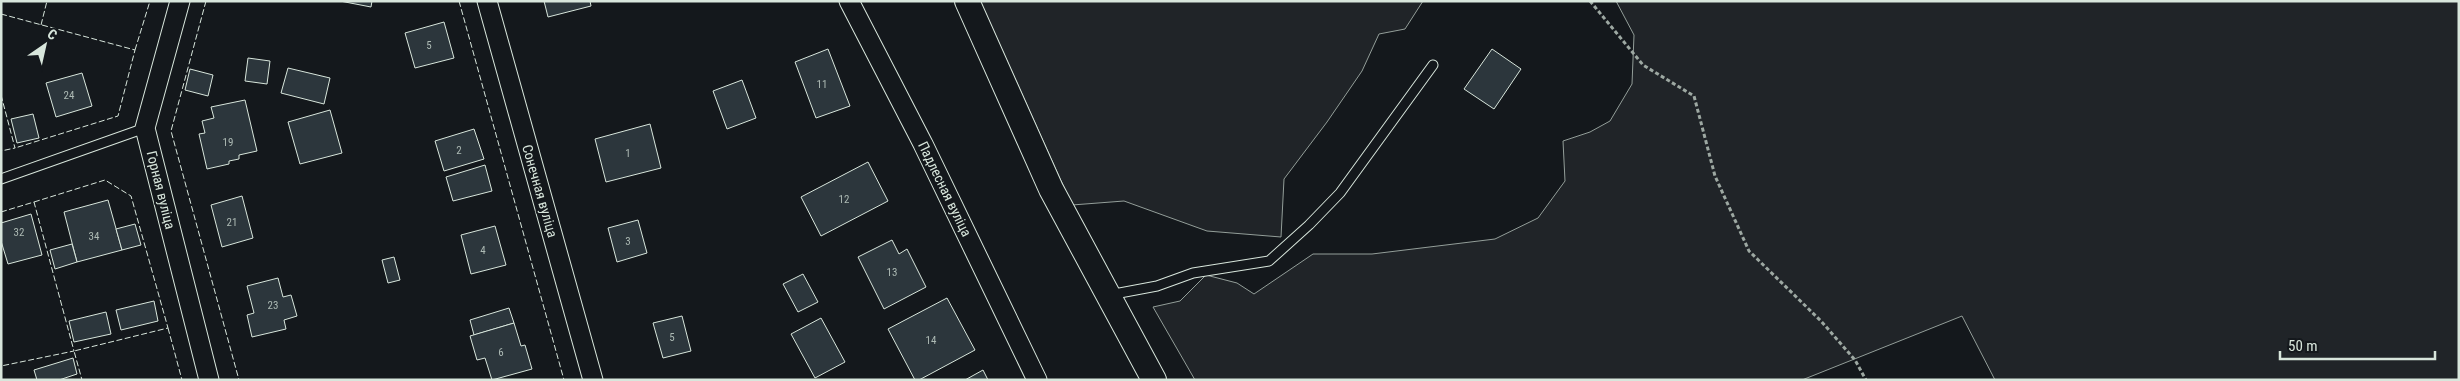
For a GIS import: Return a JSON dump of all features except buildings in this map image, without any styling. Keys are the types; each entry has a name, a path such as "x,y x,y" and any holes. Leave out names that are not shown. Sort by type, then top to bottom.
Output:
{"street":[{"name":"Горная вуліца","path":"180,1 145,128 209,380"},
{"name":"Сонечная вуліца","path":"487,1 593,380"},
{"name":"Падлесная вуліца","path":"849,1 923,144 1037,380"},
{"path":"967,1 1052,188 1154,380"}],"lane":[{"path":"1109,295 1157,286 1193,274 1269,261 1309,225 1340,193 1433,65"},
{"path":"1,179 145,128"}],"path":[{"path":"1590,1 1643,65 1694,96 1716,176 1749,251 1821,320 1855,360 1866,380"}],"shaded area":[{"path":"980,1 1423,1 1405,29 1379,34 1362,71 1284,179 1281,237 1207,231 1124,201 1072,205"},
{"path":"1616,1 2459,1 2459,380 1995,380 1962,316 1802,380 1195,380 1153,307 1180,301 1206,275 1237,283 1254,294 1313,254 1372,254 1495,239 1538,218 1565,181 1563,141 1590,132 1610,121 1632,84 1634,35"}],"fence":[{"path":"41,25 47,1"},
{"path":"135,50 150,1"},
{"path":"206,1 171,131 239,380"},
{"path":"459,1 564,380"},
{"path":"1,14 135,50 118,116 15,148"},
{"path":"1,95 15,148 1,151"},
{"path":"34,202 105,180 131,196 168,328 74,351 82,380"},
{"path":"1,212 34,202 74,351 1,366"},
{"path":"168,328 182,380"}]}
